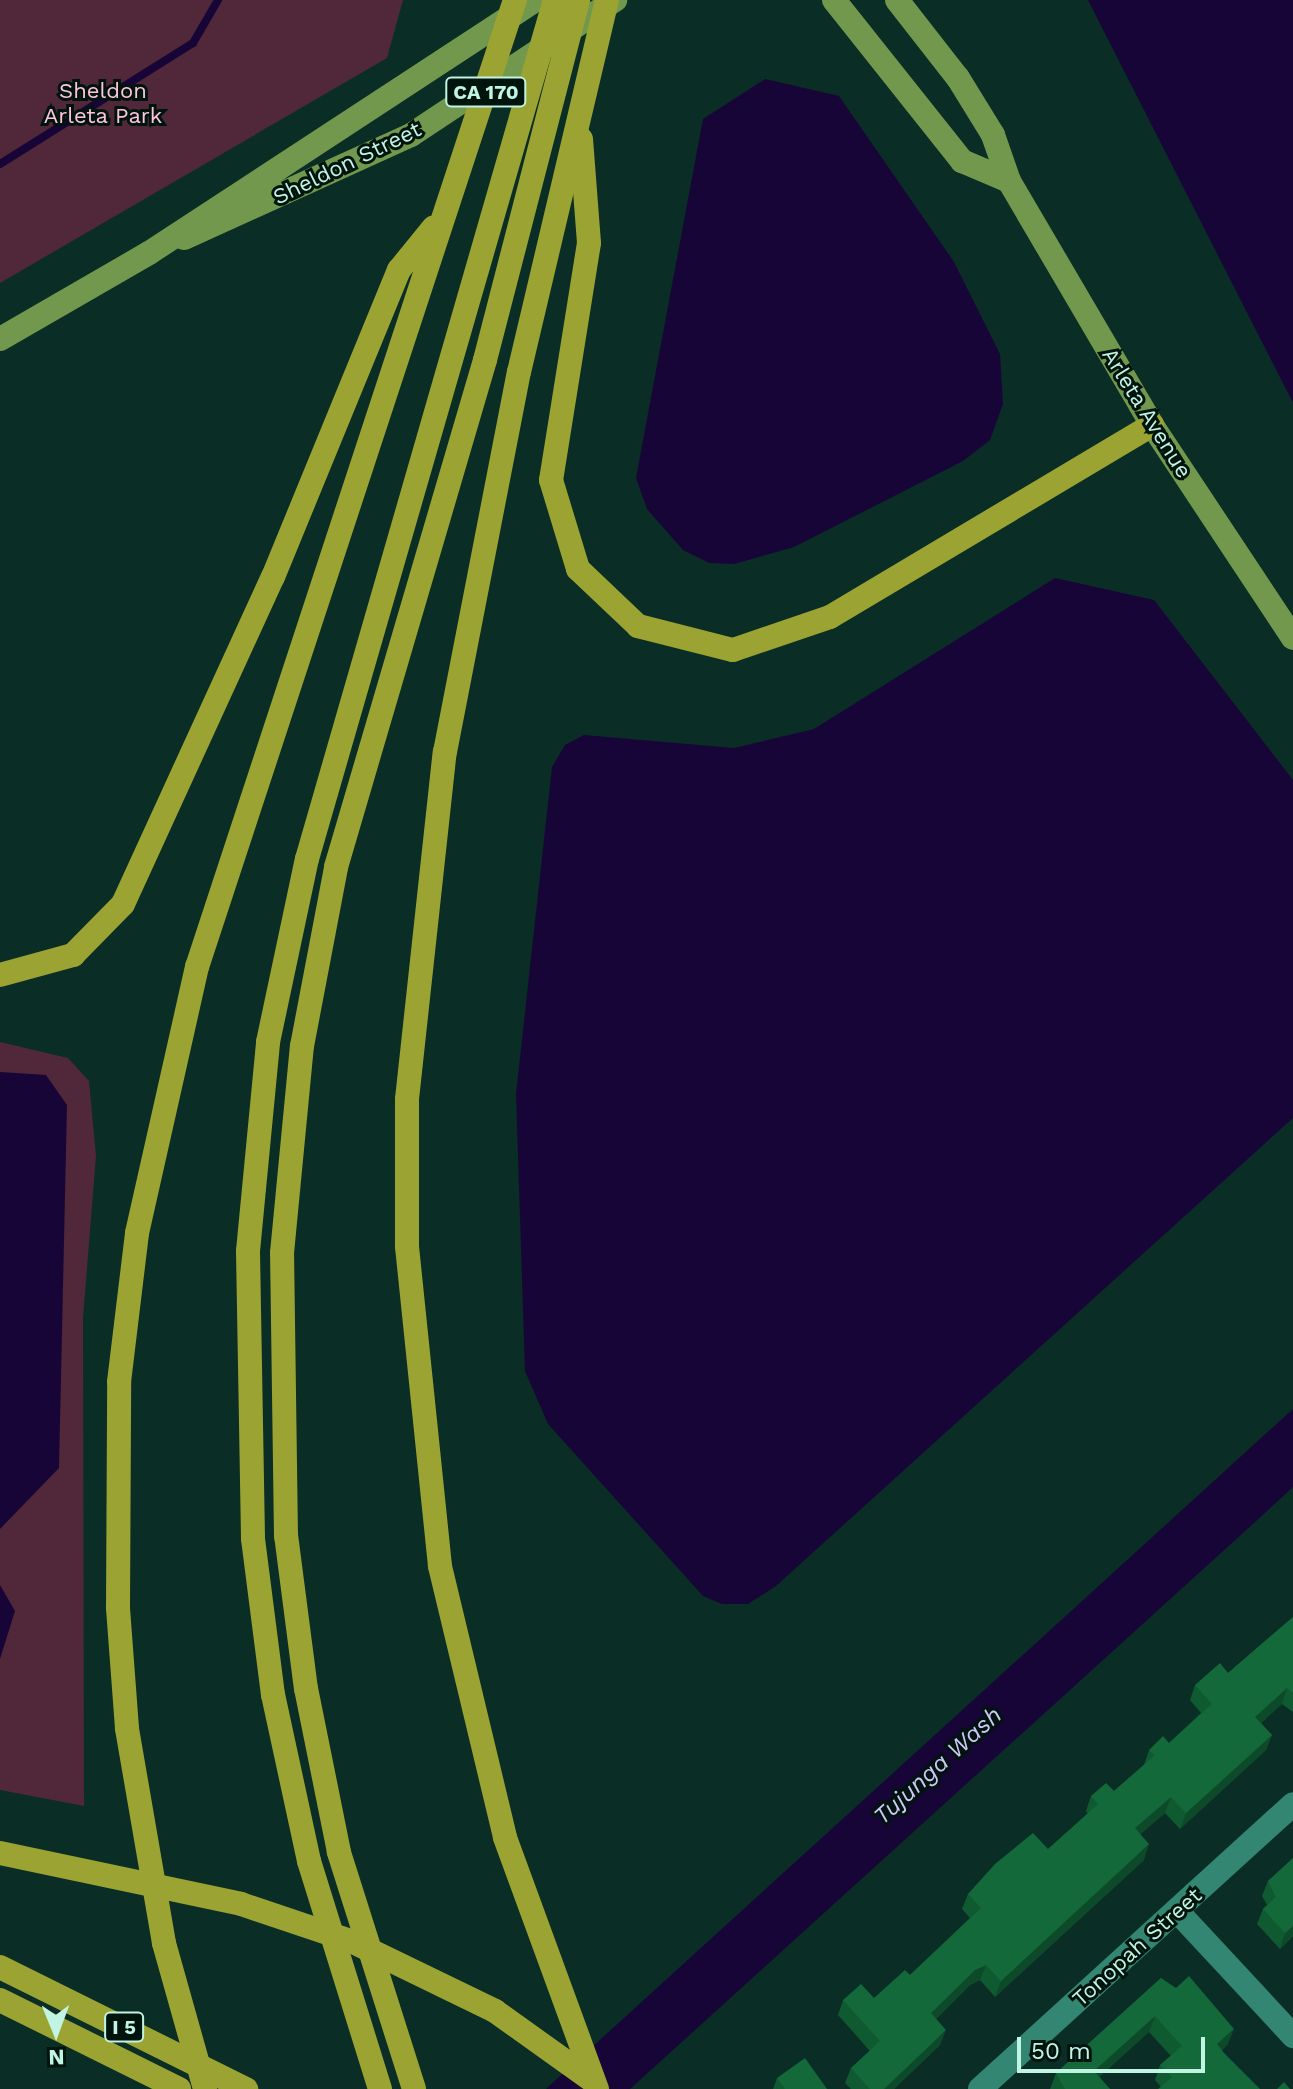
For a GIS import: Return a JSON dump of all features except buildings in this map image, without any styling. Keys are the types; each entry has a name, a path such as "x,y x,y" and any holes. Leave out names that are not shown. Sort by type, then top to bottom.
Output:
{"highway":[{"name":"CA 170","path":"446,213 515,0"},
{"path":"380,2089 293,1798 253,1538 248,1251 268,1042 307,859 555,0"},
{"path":"414,2089 385,2013 324,1790 286,1536 282,1253 302,1046 336,867 548,126 578,0"},
{"path":"599,2089 574,2037 476,1741 440,1566 417,1390 407,1099 445,752 519,372 607,0"},
{"path":"579,113 589,243 551,480 578,569 638,626 733,650 830,617 1152,425"},
{"path":"205,2089 164,1943 127,1728 118,1607 119,1382 137,1233 197,967 446,213"},
{"path":"0,975 73,955 123,904 267,591 399,270 446,213"},
{"path":"0,1853 241,1904 351,1941 442,1983 546,2044 599,2089"},
{"name":"I 5","path":"0,1967 246,2089"},
{"path":"0,2000 179,2089"}],"main road":[{"name":"Sheldon Street","path":"0,339 149,253 535,0"},
{"name":"Sheldon Street","path":"149,253 411,135 615,0"},
{"path":"834,0 962,161 1009,181"},
{"name":"Arleta Avenue","path":"897,0 958,78 993,135 1009,181 1152,425 1293,638"}],"street":[{"name":"Tonopah Street","path":"980,2089 1293,1804"},
{"path":"1177,1911 1293,2036"}],"green space":[{"name":"Sheldon Arleta Park","path":"0,0 403,0 387,58 0,283"},
{"path":"0,1042 68,1058 89,1081 96,1156 83,1318 84,1806 0,1790"}],"water":[{"path":"1088,0 1293,0 1293,402 1291,399"},
{"path":"765,79 839,96 954,262 1000,354 1003,404 990,440 963,461 794,547 734,564 709,563 683,550 647,509 636,478 703,119"},
{"path":"1055,578 1154,600 1293,780 1293,1118 776,1586 748,1604 722,1604 703,1596 548,1424 525,1371 516,1094 552,767 565,745 584,735 734,748 814,729"},
{"path":"0,1072 46,1075 67,1105 59,1468 0,1529"},
{"name":"Tujunga Wash","path":"1293,1409 1293,1487 1254,1523 630,2089 546,2089"},
{"path":"0,1585 15,1611 0,1659"}],"waterway":[{"path":"0,164 193,43 218,0"}]}
